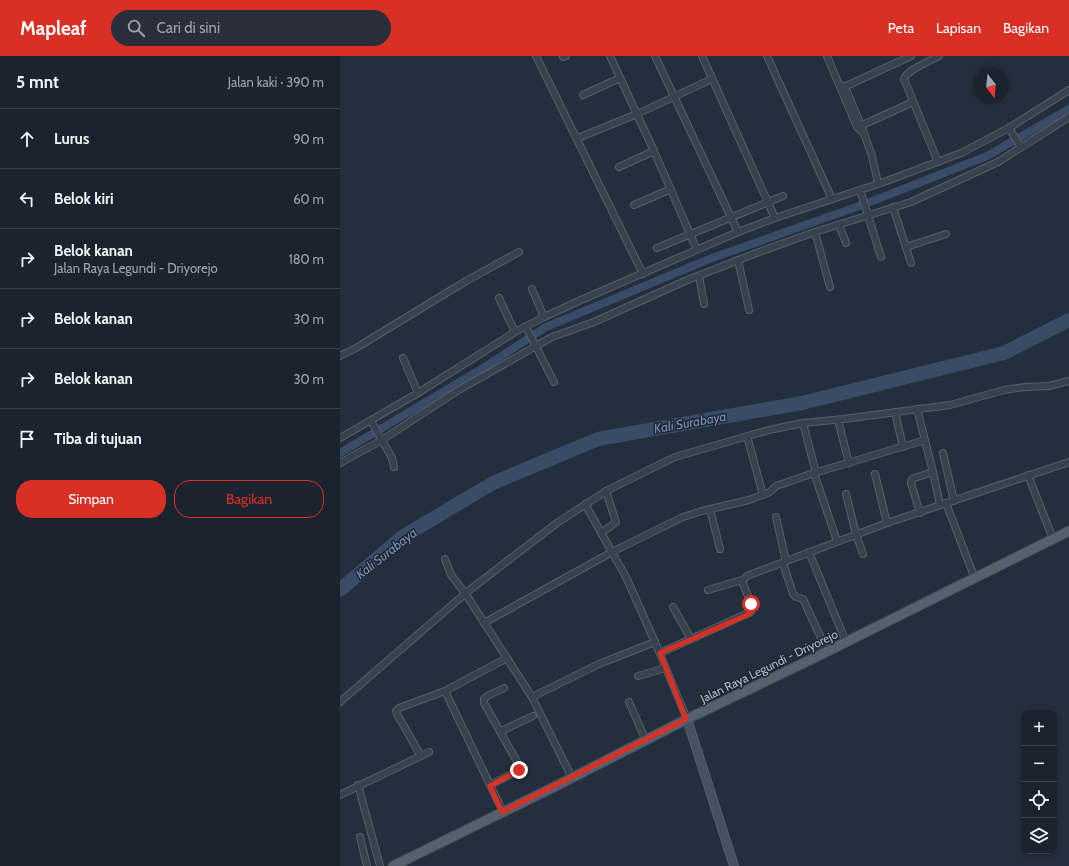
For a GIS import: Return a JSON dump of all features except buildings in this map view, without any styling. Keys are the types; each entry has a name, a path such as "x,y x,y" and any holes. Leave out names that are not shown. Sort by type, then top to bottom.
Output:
{"main road":[{"name":"Jalan Raya Legundi - Driyorejo","path":"393,866 646,741 686,719 827,652 1069,531"},
{"path":"686,719 734,866"}],"street":[{"path":"536,56 578,138 643,274"},
{"path":"610,56 698,250"},
{"path":"655,56 738,232"},
{"path":"702,56 775,218"},
{"path":"767,56 832,199"},
{"path":"827,56 863,133 872,156 878,183"},
{"path":"842,87 912,56"},
{"path":"938,162 905,82 905,76 939,56"},
{"path":"583,95 620,78"},
{"path":"578,138 637,114 712,79"},
{"path":"340,438 515,332 527,329 544,317 738,232 775,218 857,192 961,153 1011,130 1069,90"},
{"path":"859,126 913,102"},
{"path":"340,463 535,344 594,322 738,260 815,232 911,202 998,162 1020,145 1069,117"},
{"path":"1011,130 1020,145"},
{"path":"619,167 654,151"},
{"path":"634,204 671,188"},
{"path":"857,192 867,215 881,257"},
{"path":"657,248 784,196"},
{"path":"893,207 911,263"},
{"path":"839,225 846,243"},
{"path":"815,232 830,287"},
{"path":"906,247 946,234"},
{"path":"340,356 460,284 519,252"},
{"path":"738,260 750,310"},
{"path":"699,276 704,304"},
{"path":"532,289 544,317"},
{"path":"499,298 515,332"},
{"path":"527,329 554,382"},
{"path":"403,358 418,392"},
{"path":"340,702 465,594 535,540 585,504 606,491 675,457 769,430 803,423 838,420 950,405 1004,390 1049,386 1069,381"},
{"path":"917,410 943,504 976,578"},
{"path":"895,412 904,447"},
{"path":"838,420 849,463"},
{"path":"370,421 394,462 394,466"},
{"path":"803,423 815,473 837,541"},
{"path":"747,436 763,495"},
{"path":"484,623 612,552 675,520 710,509 749,500 770,492 776,486 925,440"},
{"path":"943,453 954,500"},
{"path":"708,590 742,580 747,576 887,523 1069,462"},
{"path":"920,513 911,483 912,479 933,472"},
{"path":"875,474 887,523"},
{"path":"1028,475 1053,539"},
{"path":"601,533 616,522 606,491"},
{"path":"846,494 856,534 863,554"},
{"path":"585,504 626,577 660,653 686,719"},
{"path":"710,509 720,549"},
{"path":"776,517 784,562 793,594 796,597 803,599 827,652"},
{"path":"809,552 846,642"},
{"path":"445,559 451,575 532,697 572,778"},
{"path":"660,653 751,612 751,604 742,580"},
{"path":"673,607 691,639"},
{"path":"532,697 599,664 655,642"},
{"path":"421,756 396,711 402,706 445,691 507,658"},
{"path":"638,676 666,668"},
{"path":"490,786 519,770 520,767 484,702 484,699 487,696 504,688"},
{"path":"445,691 502,812"},
{"path":"629,702 646,741"},
{"path":"501,731 533,716"},
{"path":"340,795 429,752"},
{"path":"358,785 380,866"},
{"path":"360,837 367,866"}],"waterway":[{"path":"340,453 480,370 546,327 712,258 865,204 987,156 1069,109"},
{"name":"Kali Surabaya","path":"340,590 402,537 493,483 598,439 802,403 1004,353 1069,320"}],"route":[{"path":"519,770 490,786 502,812 646,741 686,719 660,653 747,615 752,610 751,604"}]}
